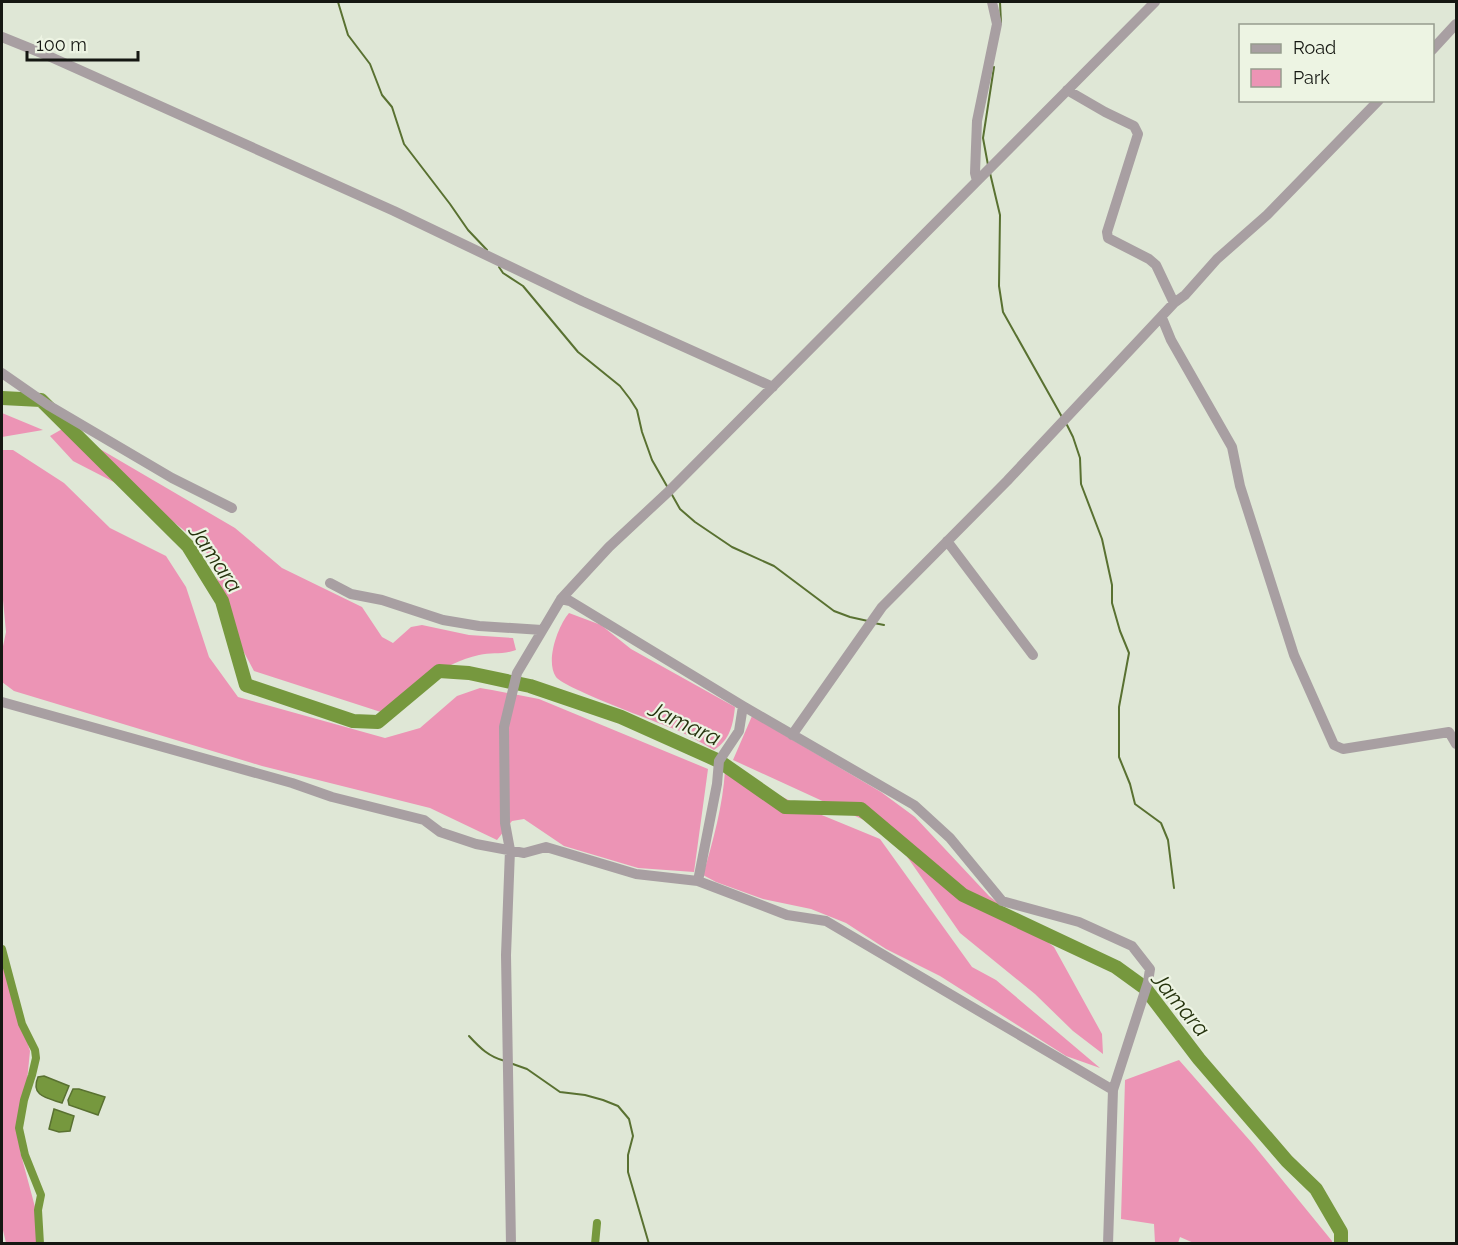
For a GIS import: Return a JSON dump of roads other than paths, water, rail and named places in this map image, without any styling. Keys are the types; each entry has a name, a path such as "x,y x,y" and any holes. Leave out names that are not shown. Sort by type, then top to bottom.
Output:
{"street":[{"path":"977,181 975,164 977,121 997,24 992,2"},
{"path":"510,1244 506,955 510,850 506,823 504,727 518,673 561,599 609,547 668,493 1155,2"},
{"path":"1434,48 1456,24"},
{"path":"2,37 394,211 582,301 773,387"},
{"path":"1067,90 1134,126 1137,130 1131,160 1107,232 1108,238 1156,265 1174,303"},
{"path":"792,735 882,608 1174,303 1185,295 1217,259 1267,215 1377,102"},
{"path":"1162,318 1171,340 1232,447 1240,486 1294,655 1334,745 1343,749 1449,732 1456,744"},
{"path":"2,373 48,405 172,478 232,508"},
{"path":"947,541 1033,655"},
{"path":"330,584 351,594 382,600 444,620 479,626 542,630"},
{"path":"561,599 570,601 792,735 914,805 950,838 1002,901 1079,922 1132,946 1150,969 1148,982 1113,1090 1108,1244"},
{"path":"2,702 292,783 332,798 424,820 440,832 476,844 524,853 546,847 636,874 698,881 786,915 826,921 1113,1090"},
{"path":"698,881 717,784 719,761 739,731 743,705"}],"waterway":[{"path":"338,2 348,35 370,64 382,95 392,107 404,144 468,230 487,250"},
{"path":"1000,2 1001,23"},
{"path":"988,165 983,138 994,67"},
{"path":"990,173 1000,215 999,286 1003,312 1062,417"},
{"path":"499,267 503,273 523,286 578,352 620,386 630,399 637,410 652,460 668,488"},
{"name":"Jamara","path":"2,398 41,400 188,546 222,601 246,685 353,721 378,722 439,671 469,673 530,686 621,717 719,761 785,807 861,809 963,895 1116,967 1145,988 1199,1059 1287,1161 1316,1189 1341,1232 1341,1244"},
{"path":"1067,425 1080,458 1081,484 1102,539 1112,585 1112,603 1129,653 1119,707 1119,757 1135,804 1161,823 1168,840 1174,888"},
{"path":"671,493 680,509 732,547 774,566 834,611 868,621"},
{"path":"874,623 884,625"},
{"path":"2,949 22,1024 35,1050 36,1058 19,1128 25,1155 41,1195 38,1210 40,1244"},
{"path":"469,1036 485,1051 505,1061"},
{"path":"510,1063 527,1069 560,1092 585,1095 618,1106 629,1119 633,1136 628,1155 628,1172 649,1244"},
{"path":"595,1244 597,1223"}]}
